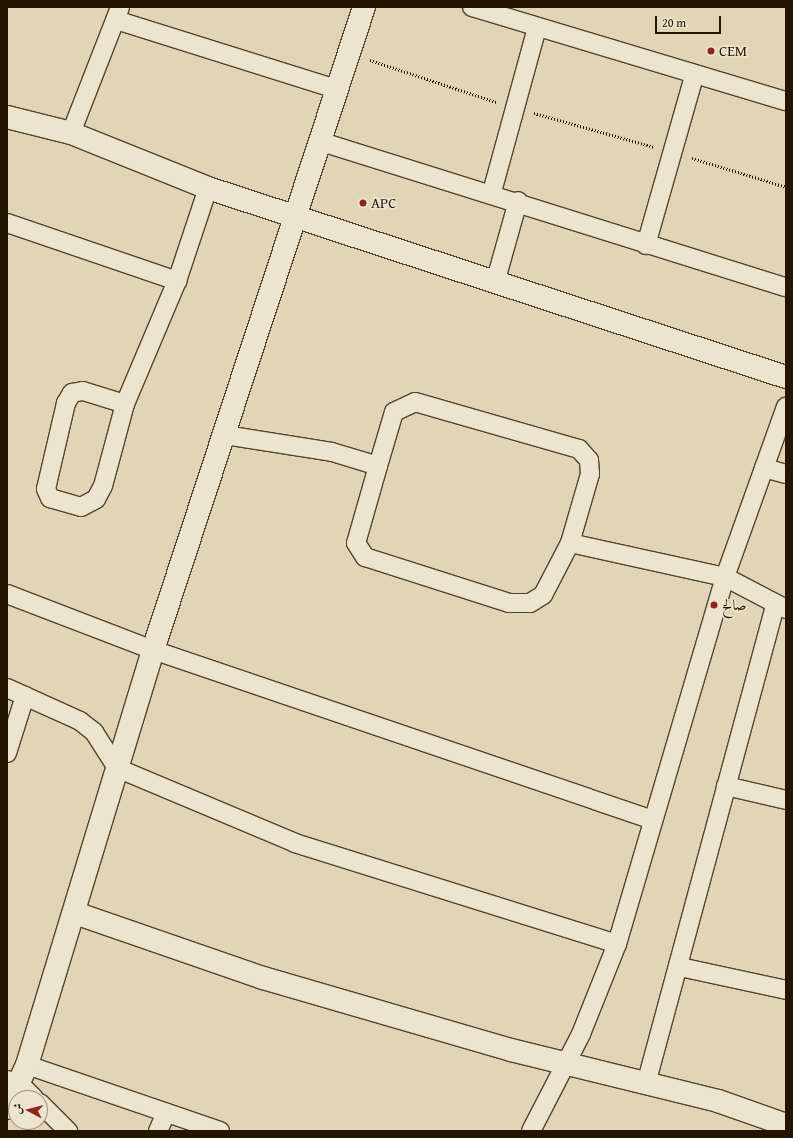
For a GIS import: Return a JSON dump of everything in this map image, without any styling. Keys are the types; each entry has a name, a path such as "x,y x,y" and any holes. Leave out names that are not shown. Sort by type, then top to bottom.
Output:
{"street":[{"path":"7,1108 22,1082 75,914 153,650 322,142 336,89 364,7"},
{"path":"472,7 694,76 786,101"},
{"path":"71,133 118,13 336,89"},
{"path":"492,192 537,28"},
{"path":"646,244 694,76"},
{"path":"7,117 71,133 208,188 786,377"},
{"path":"322,142 492,192 646,244 786,286"},
{"path":"125,404 83,392 72,393 66,403 46,489 50,498 81,507 96,499 110,467 125,404 177,281 208,188"},
{"path":"495,283 518,201"},
{"path":"7,223 177,281"},
{"path":"415,402 579,449 589,460 590,474 570,543 543,595 530,603 509,603 365,557 356,543 378,466 394,412 415,402"},
{"path":"531,1131 564,1062 581,1034 617,944 725,577 786,407"},
{"path":"225,435 332,452 378,466"},
{"path":"764,468 786,474"},
{"path":"570,543 725,577 780,607 726,786 680,967 646,1084"},
{"path":"7,594 153,650 653,820"},
{"path":"7,688 80,721 94,732 117,768 295,844 617,944"},
{"path":"7,753 24,696"},
{"path":"726,786 786,800"},
{"path":"75,914 263,978 646,1084 775,1124"},
{"path":"680,967 786,990"},
{"path":"22,1082 166,1113 220,1131"},
{"path":"48,1111 68,1131"},
{"path":"158,1131 166,1113"}],"path":[{"path":"349,53 515,108 672,152 786,187"}],"place":[{"name":"CEM","path":"711,51"},
{"name":"APC","path":"363,203"},
{"name":"صالح","path":"714,605"}]}
